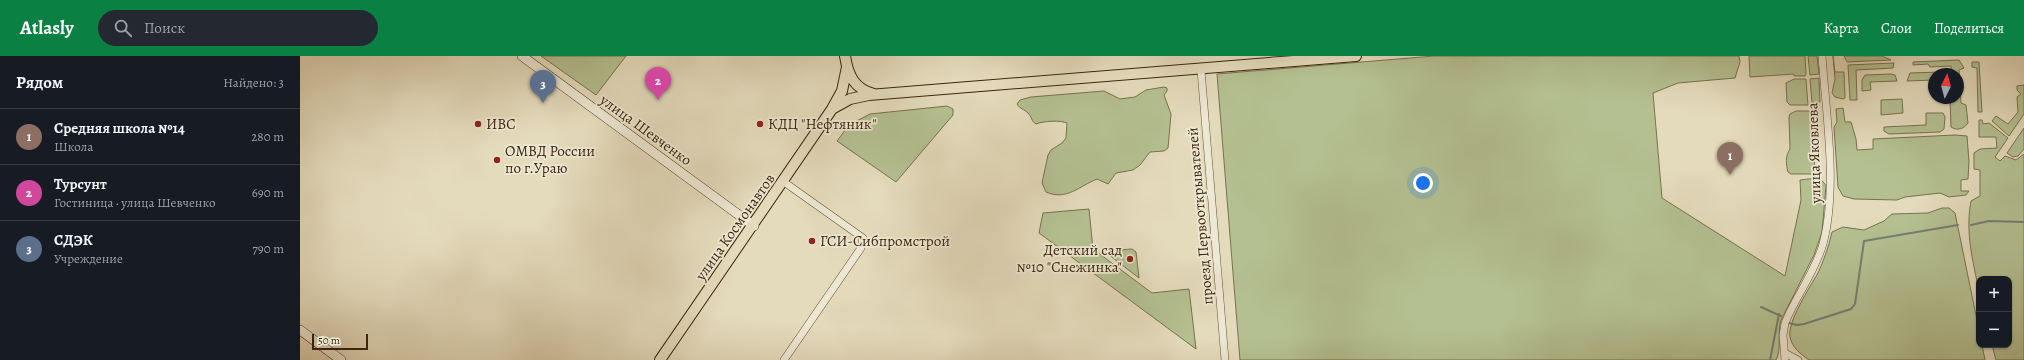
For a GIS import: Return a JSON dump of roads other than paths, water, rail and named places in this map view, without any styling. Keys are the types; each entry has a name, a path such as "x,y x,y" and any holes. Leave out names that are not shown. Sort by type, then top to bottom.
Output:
{"main road":[{"name":"улица Шевченко","path":"522,56 754,226"},
{"path":"845,56 847,68 855,84 864,91 875,95"},
{"path":"832,109 850,99 875,95 1201,70 1356,56"},
{"name":"улица Космонавтов","path":"660,360 754,226 832,109 842,91 847,68"},
{"path":"300,330 341,360"}],"street":[{"name":"улица Яковлева","path":"1785,356 1783,335 1785,323 1818,259 1827,222 1830,175 1822,56"},
{"name":"проезд Первооткрывателей","path":"1201,70 1225,360"},
{"path":"784,182 863,238 861,248 784,360"},
{"path":"1785,356 1798,360"}],"waterway":[{"path":"1971,225 1989,221 2024,222"},
{"path":"1789,323 1797,325 1804,324 1851,309 1855,304 1864,241 1958,225"},
{"path":"1761,307 1781,316"},
{"path":"1770,360 1779,314"}],"place":[{"name":"Турсунт","path":"658,100"},
{"name":"СДЭК","path":"543,103"},
{"name":"ИВС","path":"478,124"},
{"name":"КДЦ \"Нефтяник\"","path":"760,124"},
{"name":"ОМВД России по г.Ураю","path":"497,160"},
{"name":"Средняя школа №14","path":"1730,175"},
{"name":"ГСИ-Сибпромстрой","path":"812,241"},
{"name":"Детский сад №10 \"Снежинка\"","path":"1130,259"}]}
